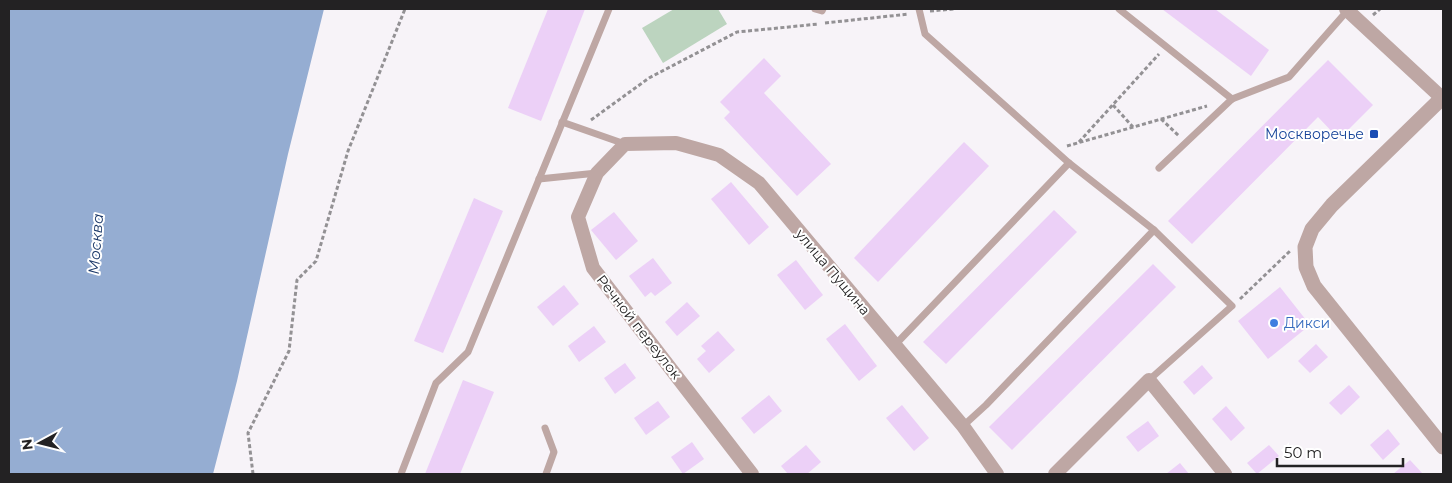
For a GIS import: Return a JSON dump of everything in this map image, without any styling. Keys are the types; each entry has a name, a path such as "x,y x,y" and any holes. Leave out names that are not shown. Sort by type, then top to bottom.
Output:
{"street":[{"path":"1347,10 1443,98 1332,205 1312,229 1305,247 1306,267 1314,286 1443,447"},
{"name":"улица Пущина","path":"625,144 676,143 719,155 759,183 962,426 997,474"},
{"name":"Речной переулок","path":"625,144 597,173 578,216 593,268 752,474"},
{"path":"1055,474 1149,380 1225,474"}],"lane":[{"path":"401,474 436,383 468,352 609,9"},
{"path":"815,9 822,11 823,9"},
{"path":"1120,9 1232,99"},
{"path":"1159,168 1232,99 1289,77 1347,10"},
{"path":"920,11 926,34 1069,163 1154,230 1232,306 1149,380"},
{"path":"562,122 625,144"},
{"path":"895,345 1069,163"},
{"path":"539,179 597,173"},
{"path":"962,426 986,405 1154,230"},
{"path":"545,428 554,452 546,474"}],"path":[{"path":"253,474 248,433 290,351 297,280 316,261 348,150 405,9"},
{"path":"580,128 649,78 738,32 920,11 954,9"},
{"path":"1079,142 1166,46"},
{"path":"1054,149 1232,99"},
{"path":"1112,105 1133,127"},
{"path":"1161,119 1185,143"},
{"path":"1232,306 1292,248"}],"green space":[{"path":"674,9 718,9 727,24 663,63 642,28"}],"water":[{"name":"Москва","path":"9,9 324,9 288,154 237,381 213,474 9,474"}],"building":[{"path":"548,9 585,9 541,121 508,108"},
{"path":"1162,9 1215,9 1269,50 1251,76"},
{"path":"764,58 781,76 764,93 831,164 797,196 724,118 730,112 720,102"},
{"path":"1328,60 1373,105 1339,139 1318,117 1192,244 1168,221"},
{"path":"964,142 989,166 878,282 854,258"},
{"path":"731,182 769,227 749,245 711,199"},
{"path":"474,198 503,211 443,353 414,341"},
{"path":"1054,210 1077,232 946,364 923,342"},
{"path":"614,212 638,241 616,260 591,230"},
{"path":"653,258 672,283 655,296 651,292 645,297 629,276"},
{"path":"796,260 823,295 805,310 777,275"},
{"path":"1153,264 1176,287 1012,450 989,427"},
{"path":"564,285 579,304 553,326 537,307"},
{"name":"Дикси","path":"1280,287 1310,325 1268,359 1238,321"},
{"path":"687,302 700,316 677,336 665,322"},
{"path":"845,324 877,366 859,381 826,339"},
{"path":"594,326 606,342 579,362 568,346"},
{"path":"718,331 735,350 709,373 697,359 706,351 701,346"},
{"path":"1316,344 1328,357 1310,373 1298,361"},
{"path":"625,363 636,378 615,394 604,378"},
{"path":"1202,365 1213,378 1194,395 1183,382"},
{"path":"463,380 494,392 460,474 425,474"},
{"path":"1349,385 1360,397 1341,415 1329,403"},
{"path":"769,395 782,411 754,434 741,418"},
{"path":"658,401 670,417 646,435 634,418"},
{"path":"902,405 929,438 914,451 886,418"},
{"path":"1226,406 1245,428 1231,441 1212,419"},
{"path":"1148,421 1159,436 1138,452 1126,437"},
{"path":"1388,429 1400,444 1383,460 1370,445"},
{"path":"692,442 704,459 683,474 671,457"},
{"path":"806,445 821,462 807,474 788,474 781,466"},
{"path":"1269,445 1279,456 1257,474 1247,463"},
{"path":"1410,460 1423,474 1393,474"},
{"path":"1180,463 1189,474 1166,474"}],"place":[{"name":"Москворечье","path":"1374,134"},
{"name":"Дикси","path":"1274,323"}]}
